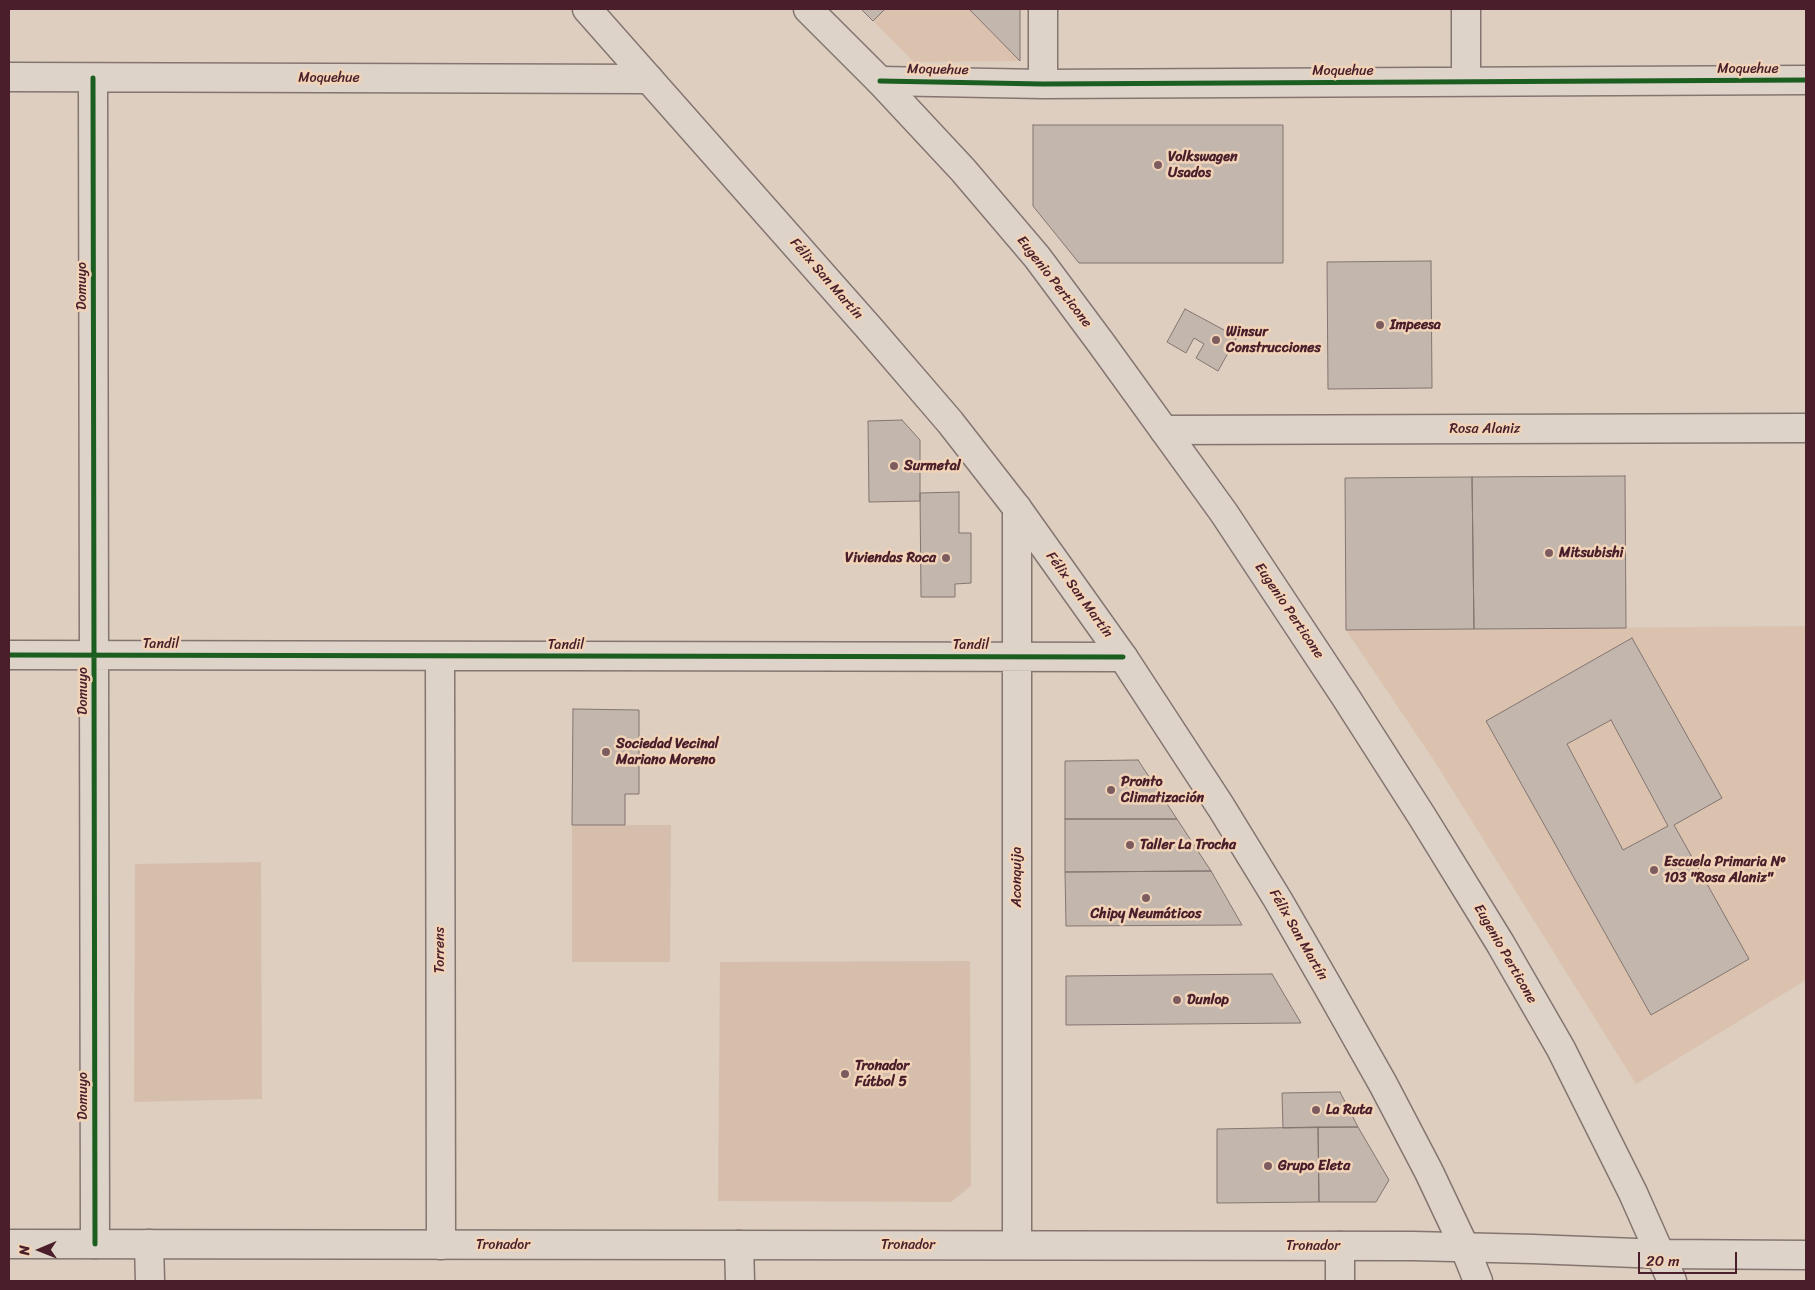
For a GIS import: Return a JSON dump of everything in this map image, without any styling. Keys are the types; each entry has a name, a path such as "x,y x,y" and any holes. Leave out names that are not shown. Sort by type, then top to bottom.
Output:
{"main road":[{"name":"Félix San Martín","path":"587,9 950,422 1017,508 1123,657 1221,807 1288,916 1383,1084 1464,1246 1478,1281"},
{"name":"Eugenio Perticone","path":"808,9 880,81 963,170 1037,258 1164,430 1229,522 1345,696 1500,943 1561,1049 1661,1254 1672,1281"},
{"path":"1042,9 1043,84"},
{"path":"1466,9 1466,82"},
{"name":"Moquehue","path":"9,78 649,79"},
{"name":"Domuyo","path":"94,78 95,1244"},
{"name":"Moquehue","path":"880,81 1043,84 1806,80"},
{"name":"Rosa Alaniz","path":"1164,430 1806,428"},
{"name":"Aconquija","path":"1017,508 1017,1245"},
{"name":"Tandil","path":"9,655 1123,657"},
{"name":"Torrens","path":"440,656 441,1244"},
{"name":"Tronador","path":"9,1244 1464,1246 1661,1254 1806,1254"},
{"path":"150,1244 150,1281"},
{"path":"739,1245 740,1281"},
{"path":"1340,1246 1340,1281"}],"shaded area":[{"path":"861,9 1020,9 1020,61 914,62"},
{"name":"Escuela Primaria Nº 103 \"Rosa Alaniz\"","path":"1806,626 1806,980 1636,1084 1433,759 1346,630"},
{"path":"572,825 671,825 670,962 572,962"},
{"path":"261,862 262,1099 134,1102 135,864"},
{"name":"Tronador Fútbol 5","path":"970,961 971,1186 951,1202 718,1201 720,962"}],"building":[{"path":"861,9 885,9 873,21"},
{"path":"969,9 1020,9 1020,61"},
{"name":"Volkswagen Usados","path":"1033,125 1283,125 1283,263 1079,263 1033,206"},
{"name":"Impeesa","path":"1431,261 1432,388 1328,389 1327,262"},
{"name":"Winsur Construcciones","path":"1185,309 1237,337 1218,371 1196,358 1204,344 1194,338 1186,353 1167,342"},
{"name":"Surmetal","path":"902,420 920,440 920,501 869,502 868,421"},
{"name":"Mitsubishi","path":"1625,476 1626,628 1474,629 1472,477"},
{"path":"1472,477 1474,629 1346,630 1345,478"},
{"name":"Viviendas Roca","path":"959,492 959,533 971,533 971,583 955,584 955,597 921,597 920,493"},
{"path":"1632,638 1722,798 1674,825 1749,959 1651,1015 1486,721","holes":["1611,720 1668,826 1623,850 1567,744"]},
{"name":"Sociedad Vecinal Mariano Moreno","path":"573,709 639,710 639,794 625,794 625,825 572,825"},
{"name":"Pronto Climatización","path":"1138,760 1177,819 1065,819 1065,761"},
{"name":"Taller La Trocha","path":"1065,819 1177,819 1211,871 1065,872"},
{"name":"Chipy Neumáticos","path":"1211,871 1242,925 1066,926 1065,872"},
{"name":"Dunlop","path":"1272,974 1301,1023 1066,1025 1066,976"},
{"name":"La Ruta","path":"1340,1092 1358,1127 1283,1128 1282,1093"},
{"path":"1318,1127 1358,1127 1389,1180 1376,1202 1319,1202"},
{"name":"Grupo Eleta","path":"1318,1127 1319,1202 1217,1203 1217,1129"}],"cycle path":[{"path":"93,78 95,1244"},
{"path":"880,81 1043,84 1806,80"},
{"path":"9,655 1123,657"}],"place":[{"name":"Volkswagen Usados","path":"1158,165"},
{"name":"Impeesa","path":"1380,325"},
{"name":"Winsur Construcciones","path":"1216,340"},
{"name":"Surmetal","path":"894,466"},
{"name":"Mitsubishi","path":"1549,553"},
{"name":"Viviendas Roca","path":"946,558"},
{"name":"Sociedad Vecinal Mariano Moreno","path":"606,752"},
{"name":"Pronto Climatización","path":"1111,790"},
{"name":"Taller La Trocha","path":"1130,845"},
{"name":"Escuela Primaria Nº 103 \"Rosa Alaniz\"","path":"1654,870"},
{"name":"Chipy Neumáticos","path":"1146,898"},
{"name":"Dunlop","path":"1177,1000"},
{"name":"Tronador Fútbol 5","path":"845,1074"},
{"name":"La Ruta","path":"1316,1110"},
{"name":"Grupo Eleta","path":"1268,1166"}]}
